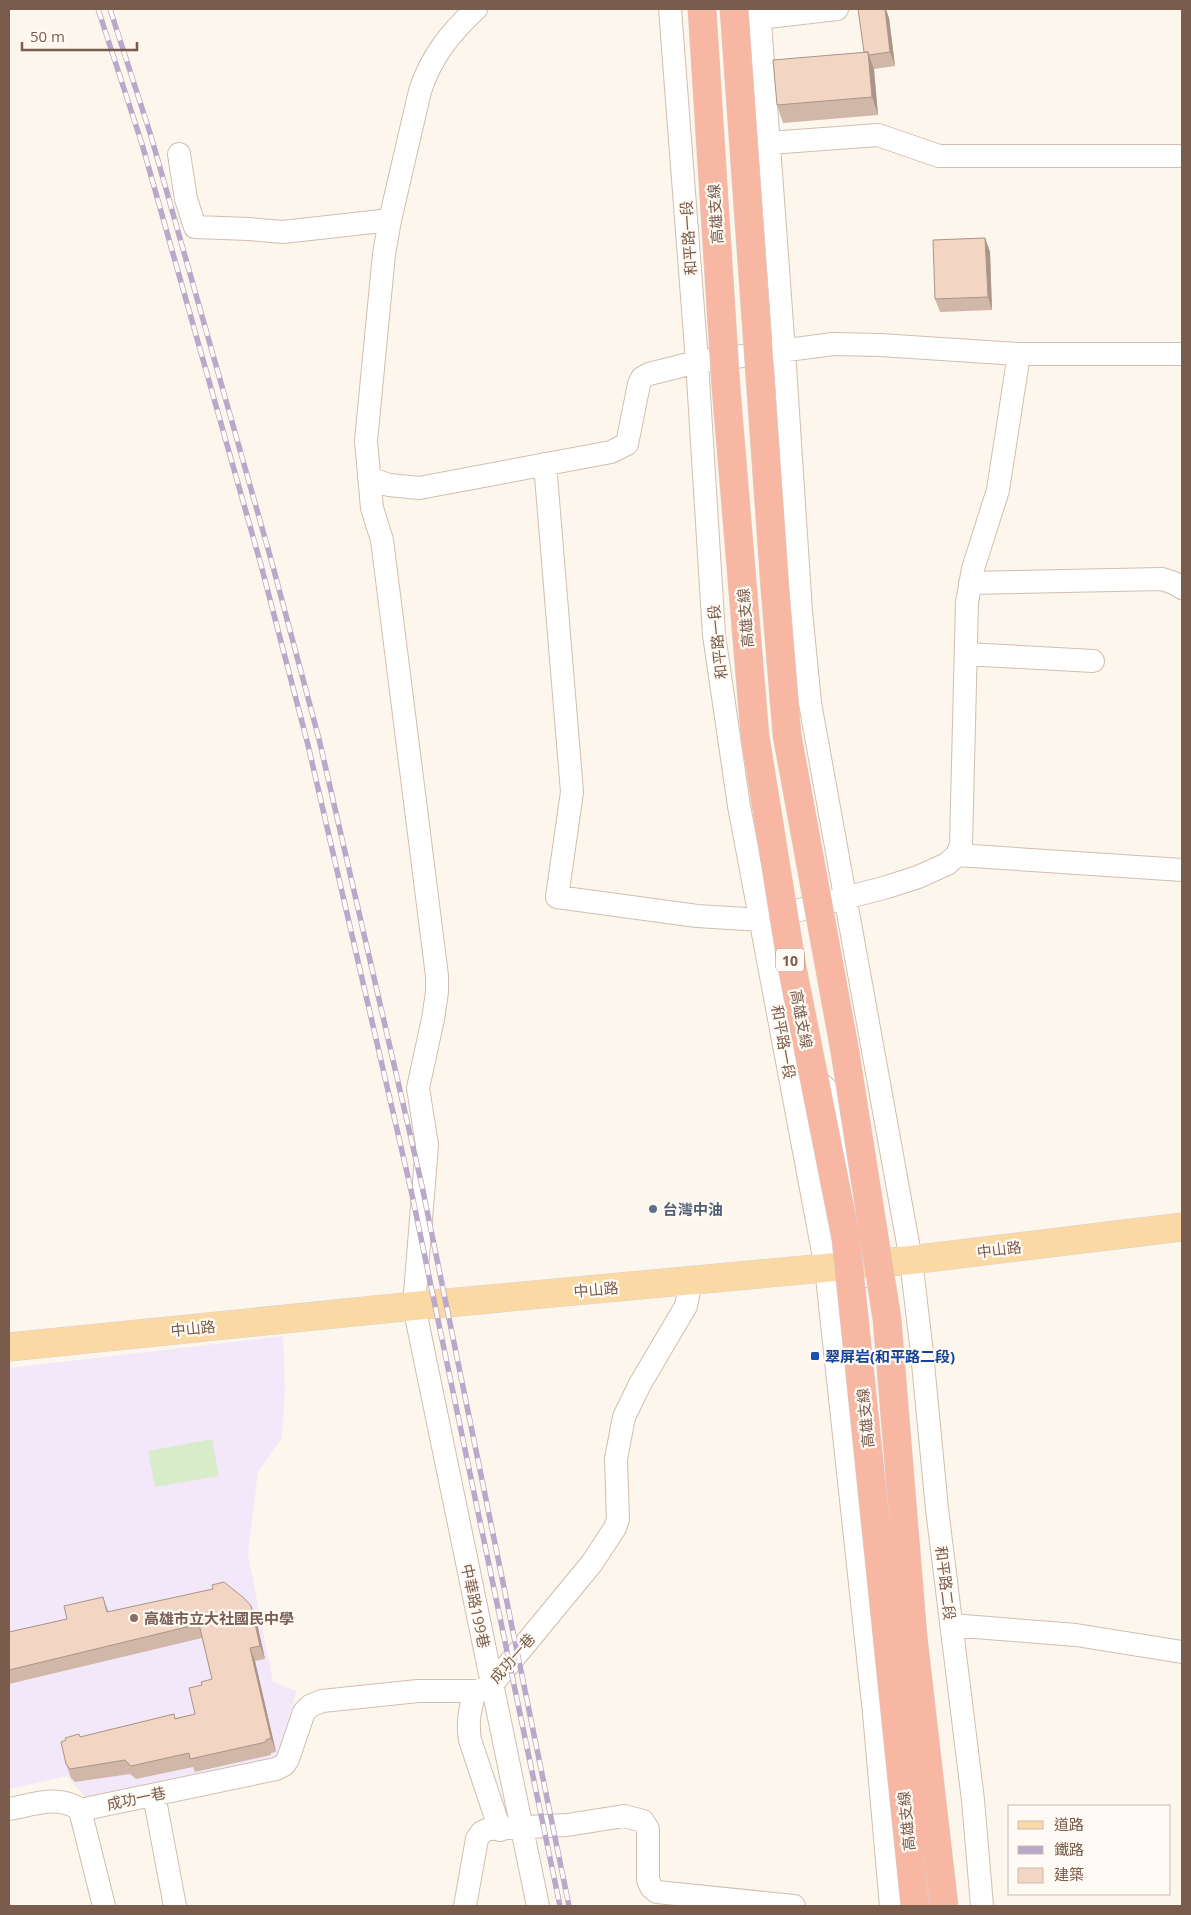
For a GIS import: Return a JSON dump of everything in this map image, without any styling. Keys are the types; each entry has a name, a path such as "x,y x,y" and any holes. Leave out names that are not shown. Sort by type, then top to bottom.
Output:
{"highway":[{"name":"高雄支線","path":"702,9 726,388 755,736 792,967 846,1239 915,1906"},
{"name":"高雄支線","path":"734,9 787,736 845,1052 887,1319 913,1637 944,1906"}],"main road":[{"name":"中山路","path":"9,1347 414,1306 911,1260 1182,1227"}],"street":[{"name":"中華路199巷","path":"476,9 448,38 426,72 420,91 390,220 383,263 366,441 372,508 382,540 437,976 433,1019 418,1088 427,1146 414,1306 484,1687 522,1828 538,1906"},
{"name":"和平路一段","path":"670,9 697,362 714,635 739,806 762,920 826,1268"},
{"path":"837,9 759,14 801,611 810,704 911,1260"},
{"path":"769,143 878,136 939,156 1180,156"},
{"path":"179,154 188,207 195,227 283,232 390,220"},
{"path":"369,478 389,485 419,488 611,452 627,444 639,384 642,378 649,374 697,362 833,344 880,345 1018,354 1182,354"},
{"path":"545,464 572,792 557,897 697,916 762,920 888,887 947,864 958,855 962,845 967,602 970,583 998,490 1018,354"},
{"path":"970,583 1162,579 1182,588"},
{"path":"966,654 1093,661"},
{"path":"958,855 1182,870"},
{"path":"785,1050 834,1096 865,1264 883,1385 931,1444"},
{"name":"和平路二段","path":"911,1260 951,1626 973,1800 982,1906"},
{"path":"826,1268 874,1713 891,1906"},
{"name":"成功一巷","path":"80,1810 276,1769 284,1765 288,1759 304,1712 310,1706 322,1701 418,1691 484,1687 592,1564 615,1528 618,1519 616,1459 624,1417 640,1384 686,1306 691,1280"},
{"path":"951,1626 1076,1635 1182,1652"},
{"path":"484,1687 469,1712 469,1733 500,1830"},
{"path":"154,1794 176,1906"},
{"path":"9,1809 60,1800 73,1804 80,1810 104,1906"},
{"path":"465,1906 477,1839 482,1832 567,1825 624,1816 634,1817 643,1821 648,1829 648,1880 651,1887 657,1892 794,1906"}],"shaded area":[{"name":"高雄市立大社國民中學","path":"283,1336 285,1389 282,1438 258,1472 248,1554 273,1682 296,1691 282,1756 88,1800 67,1776 9,1789 9,1368"}],"green space":[{"path":"212,1439 219,1476 155,1487 148,1451"}],"building":[{"path":"858,9 885,9 890,52 869,55 868,52 864,52"},
{"path":"868,52 872,97 777,105 773,60"},
{"path":"985,238 988,297 935,299 933,240"},
{"path":"224,1582 251,1606 260,1646 250,1648 271,1738 266,1740 266,1742 190,1759 189,1753 131,1766 125,1760 70,1769 66,1764 61,1742 66,1740 65,1738 79,1734 80,1737 174,1714 175,1719 195,1714 189,1688 202,1685 201,1682 212,1679 199,1624 9,1670 9,1632 67,1619 64,1606 103,1597 107,1612 213,1589 212,1585"}],"railway":[{"path":"98,9 142,144 261,565 308,745 411,1190 560,1906"},
{"path":"110,9 151,136 272,563 319,739 422,1186 569,1906"}],"place":[{"name":"台灣中油","path":"653,1209"},
{"name":"翠屏岩(和平路二段)","path":"815,1356"},
{"name":"高雄市立大社國民中學","path":"134,1618"}]}
